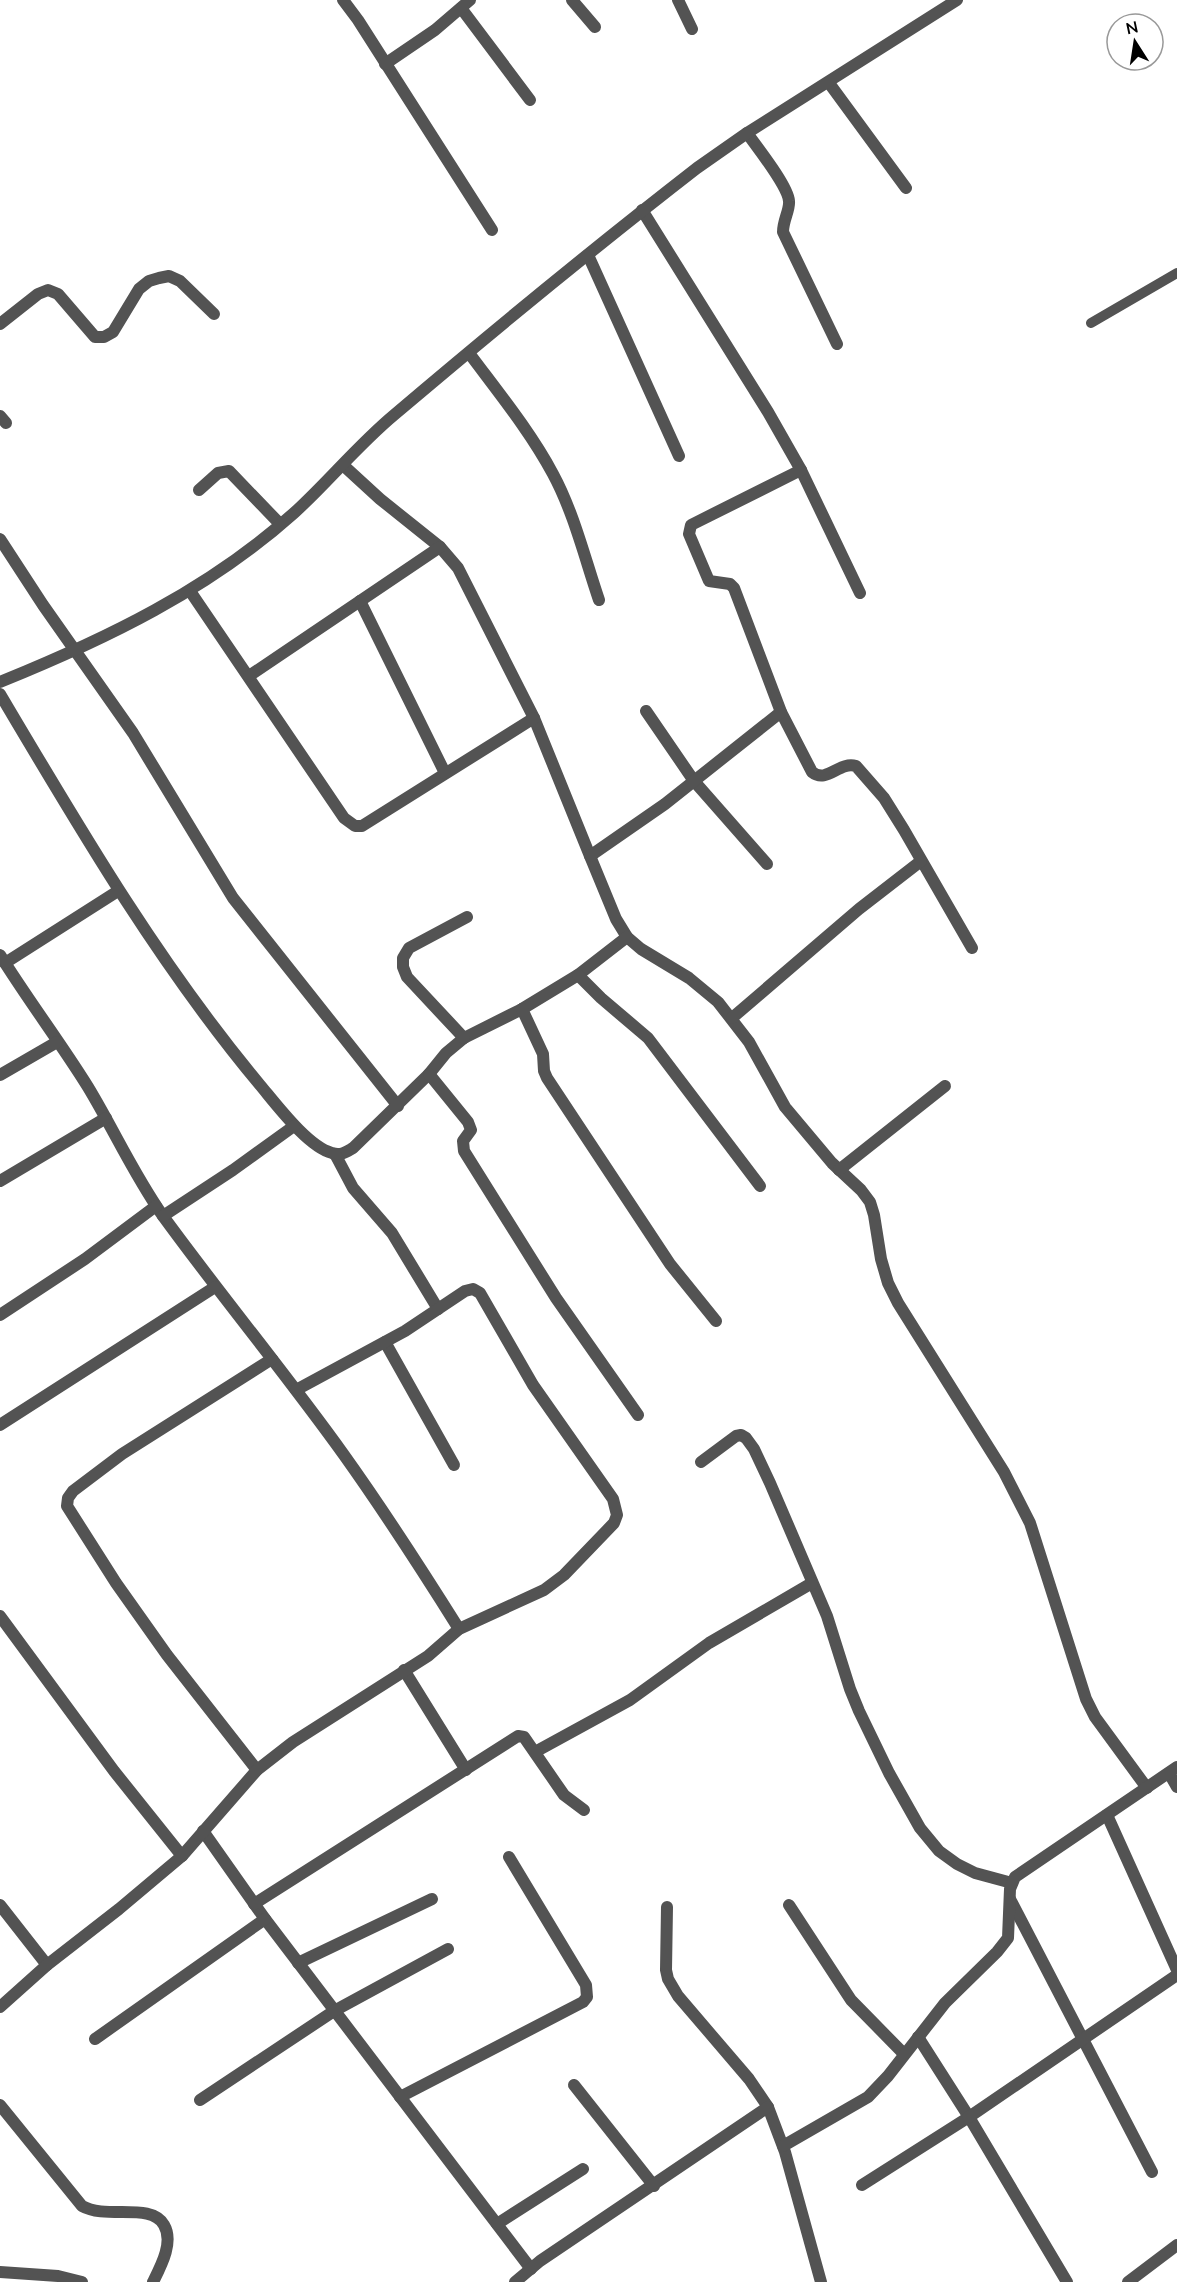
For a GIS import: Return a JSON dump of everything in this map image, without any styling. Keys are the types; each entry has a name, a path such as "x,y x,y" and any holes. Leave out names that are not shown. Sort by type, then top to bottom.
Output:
{"street":[{"path":"343,0 492,230"},
{"path":"572,0 595,27"},
{"path":"678,0 692,29"},
{"path":"0,682 75,652 140,620 190,591 241,557 344,466 391,418 642,210 747,133 957,0"},
{"path":"385,64 466,4 530,100"},
{"path":"829,83 906,188"},
{"path":"747,133 787,191 790,202 783,221 783,232 837,344"},
{"path":"642,210 768,412 801,470 860,593"},
{"path":"588,255 679,456"},
{"path":"0,324 38,294 48,290 58,294 94,337 104,337 118,326 138,289 149,281 169,276 180,280 214,314"},
{"path":"468,353 529,436 554,475 599,600"},
{"path":"344,466 380,500 440,547 458,568 534,718 616,919 627,937 641,949 689,978 718,1002 749,1042 785,1107 870,1202 881,1260 893,1293 1004,1472 1018,1499 1029,1523 1051,1587 1079,1681 1095,1717 1147,1788"},
{"path":"801,470 697,522 689,529 689,534 709,581 730,584 734,588 781,712 812,772 817,776 824,776 846,765 856,766 884,798 972,948"},
{"path":"199,490 218,473 228,471 280,524"},
{"path":"0,538 75,652 133,733 233,898 263,939 398,1106"},
{"path":"249,676 440,547"},
{"path":"190,591 349,824 362,826 534,718"},
{"path":"360,601 445,773"},
{"path":"0,694 118,891 185,990 236,1057 294,1126 327,1152 343,1154 353,1148 398,1106 446,1053 464,1038 522,1009 578,975 627,937"},
{"path":"646,711 694,781 767,864"},
{"path":"590,856 628,831 781,712"},
{"path":"732,1018 859,909 921,861"},
{"path":"118,891 2,959 106,1118 122,1151 160,1211 215,1287 296,1390 378,1504 459,1629"},
{"path":"464,1038 407,977 403,967 403,958 409,948 467,917"},
{"path":"578,975 648,1038 760,1186"},
{"path":"522,1009 543,1054 544,1071 548,1078 670,1264 716,1321"},
{"path":"0,1076 57,1042"},
{"path":"429,1074 468,1122 471,1130 463,1141 464,1150 556,1298 638,1415"},
{"path":"839,1170 945,1086"},
{"path":"0,1181 106,1118"},
{"path":"0,1315 160,1211 233,1170 294,1126"},
{"path":"335,1154 353,1188 392,1233 438,1309"},
{"path":"0,1425 215,1287"},
{"path":"0,2007 47,1965 120,1909 182,1856 257,1770 293,1742 428,1656 459,1629 484,1616 520,1603 544,1590 564,1575 614,1523 617,1515 613,1498 534,1385 480,1293 473,1289 465,1291 385,1342 296,1390"},
{"path":"385,1342 454,1465"},
{"path":"257,1770 167,1655 116,1583 67,1506 68,1498 73,1491 122,1454 272,1359"},
{"path":"701,1462 736,1436 741,1435 746,1438 754,1449 770,1483 827,1616 859,1711 889,1773 920,1828 939,1851 957,1864 975,1873 1012,1883"},
{"path":"536,1752 630,1700 709,1643 812,1584"},
{"path":"0,1616 40,1667 114,1771 182,1856"},
{"path":"405,1670 466,1770"},
{"path":"254,1904 518,1736 525,1737 564,1794 584,1810"},
{"path":"783,2146 868,2097 945,2003 997,1952 1008,1938 1009,1898 1012,1883 1020,1872 1173,1770 1177,1787"},
{"path":"1107,1815 1177,1970"},
{"path":"203,1831 334,2011 531,2268"},
{"path":"400,2097 587,1997 586,1984 509,1857"},
{"path":"1009,1898 1152,2172"},
{"path":"298,1963 432,1899"},
{"path":"0,1905 47,1965"},
{"path":"789,1905 851,2000 904,2054"},
{"path":"667,1907 666,1970 668,1979 678,1996 749,2079 768,2107 783,2146 821,2282"},
{"path":"95,2039 265,1919"},
{"path":"200,2100 334,2011 448,1949"},
{"path":"862,2185 969,2117 1177,1975"},
{"path":"918,2037 969,2117 1067,2282"},
{"path":"574,2085 654,2186"},
{"path":"0,2105 82,2206 92,2212 146,2212 162,2220 169,2240 153,2282"},
{"path":"515,2282 531,2268 768,2107"},
{"path":"497,2224 583,2169"},
{"path":"1128,2282 1177,2245"},
{"path":"0,2272 58,2276 82,2282"}],"lane":[{"path":"1090,323 1177,273"}]}
